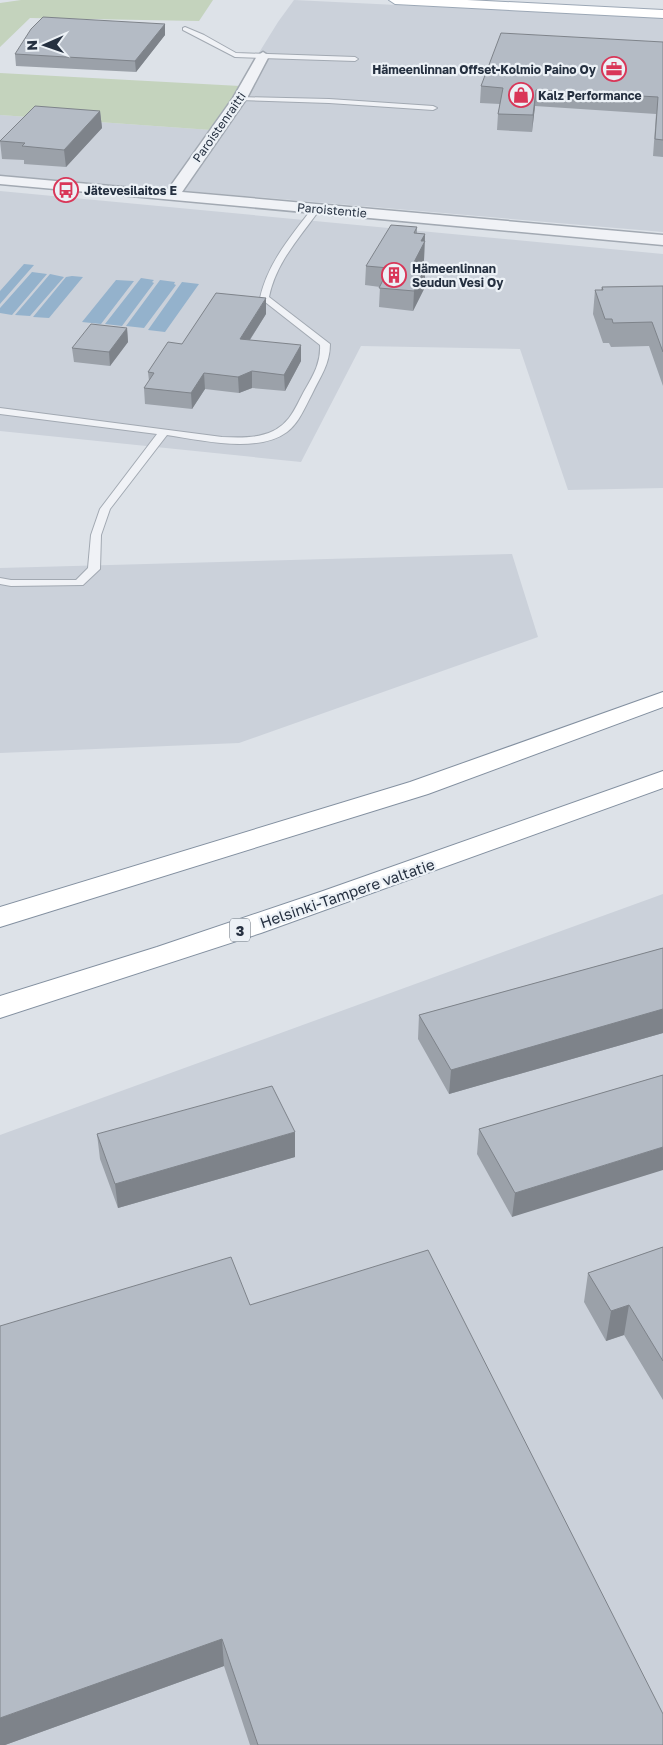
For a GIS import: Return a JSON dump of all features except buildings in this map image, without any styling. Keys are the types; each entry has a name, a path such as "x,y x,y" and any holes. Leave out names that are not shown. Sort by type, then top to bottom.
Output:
{"main road":[{"path":"395,0 663,14"},
{"path":"466,0 663,6"},
{"path":"0,917 419,788 663,699"},
{"name":"Helsinki-Tampere valtatie","path":"0,1008 122,970 478,848 663,779"}],"street":[{"name":"Paroistenraitti","path":"172,195 240,98 263,56"},
{"name":"Paroistentie","path":"0,180 663,240"}],"lane":[{"path":"185,30 202,36 230,54 355,59"},
{"path":"240,98 329,101 433,108"},
{"path":"0,412 233,441 257,439 278,433 292,421 326,358 325,344 264,298 266,286 274,267 317,208"},
{"path":"0,581 11,583 79,583 94,569 96,535 105,510 164,432"}],"shaded area":[{"path":"294,0 663,18 663,232 0,175 0,115 211,130 278,22"},
{"path":"0,191 663,254 663,488 568,490 520,349 361,346 301,462 0,431"},
{"path":"512,554 538,637 239,743 0,753 0,568"},
{"path":"663,894 663,1745 0,1745 0,1135"}],"green space":[{"path":"21,0 213,0 199,21 30,18 0,47 0,3"},
{"path":"0,73 240,86 211,130 0,115"}],"water":[{"path":"24,264 34,265 0,304 0,291"},
{"path":"32,272 47,274 12,315 0,313 0,308"},
{"path":"50,274 64,277 30,316 15,315"},
{"path":"66,277 83,277 49,318 33,317"},
{"path":"141,278 154,280 152,282 154,283 122,326 105,324"},
{"path":"116,280 134,281 101,324 82,322"},
{"path":"160,280 175,282 174,284 176,285 144,328 126,326"},
{"path":"182,282 199,284 165,332 148,330"}],"place":[{"name":"Hämeenlinnan Offset-Kolmio Paino Oy","path":"614,69"},
{"name":"Kalz Performance","path":"521,95"},
{"name":"Jätevesilaitos E","path":"66,190"},
{"name":"Hämeenlinnan Seudun Vesi Oy","path":"394,275"}]}
